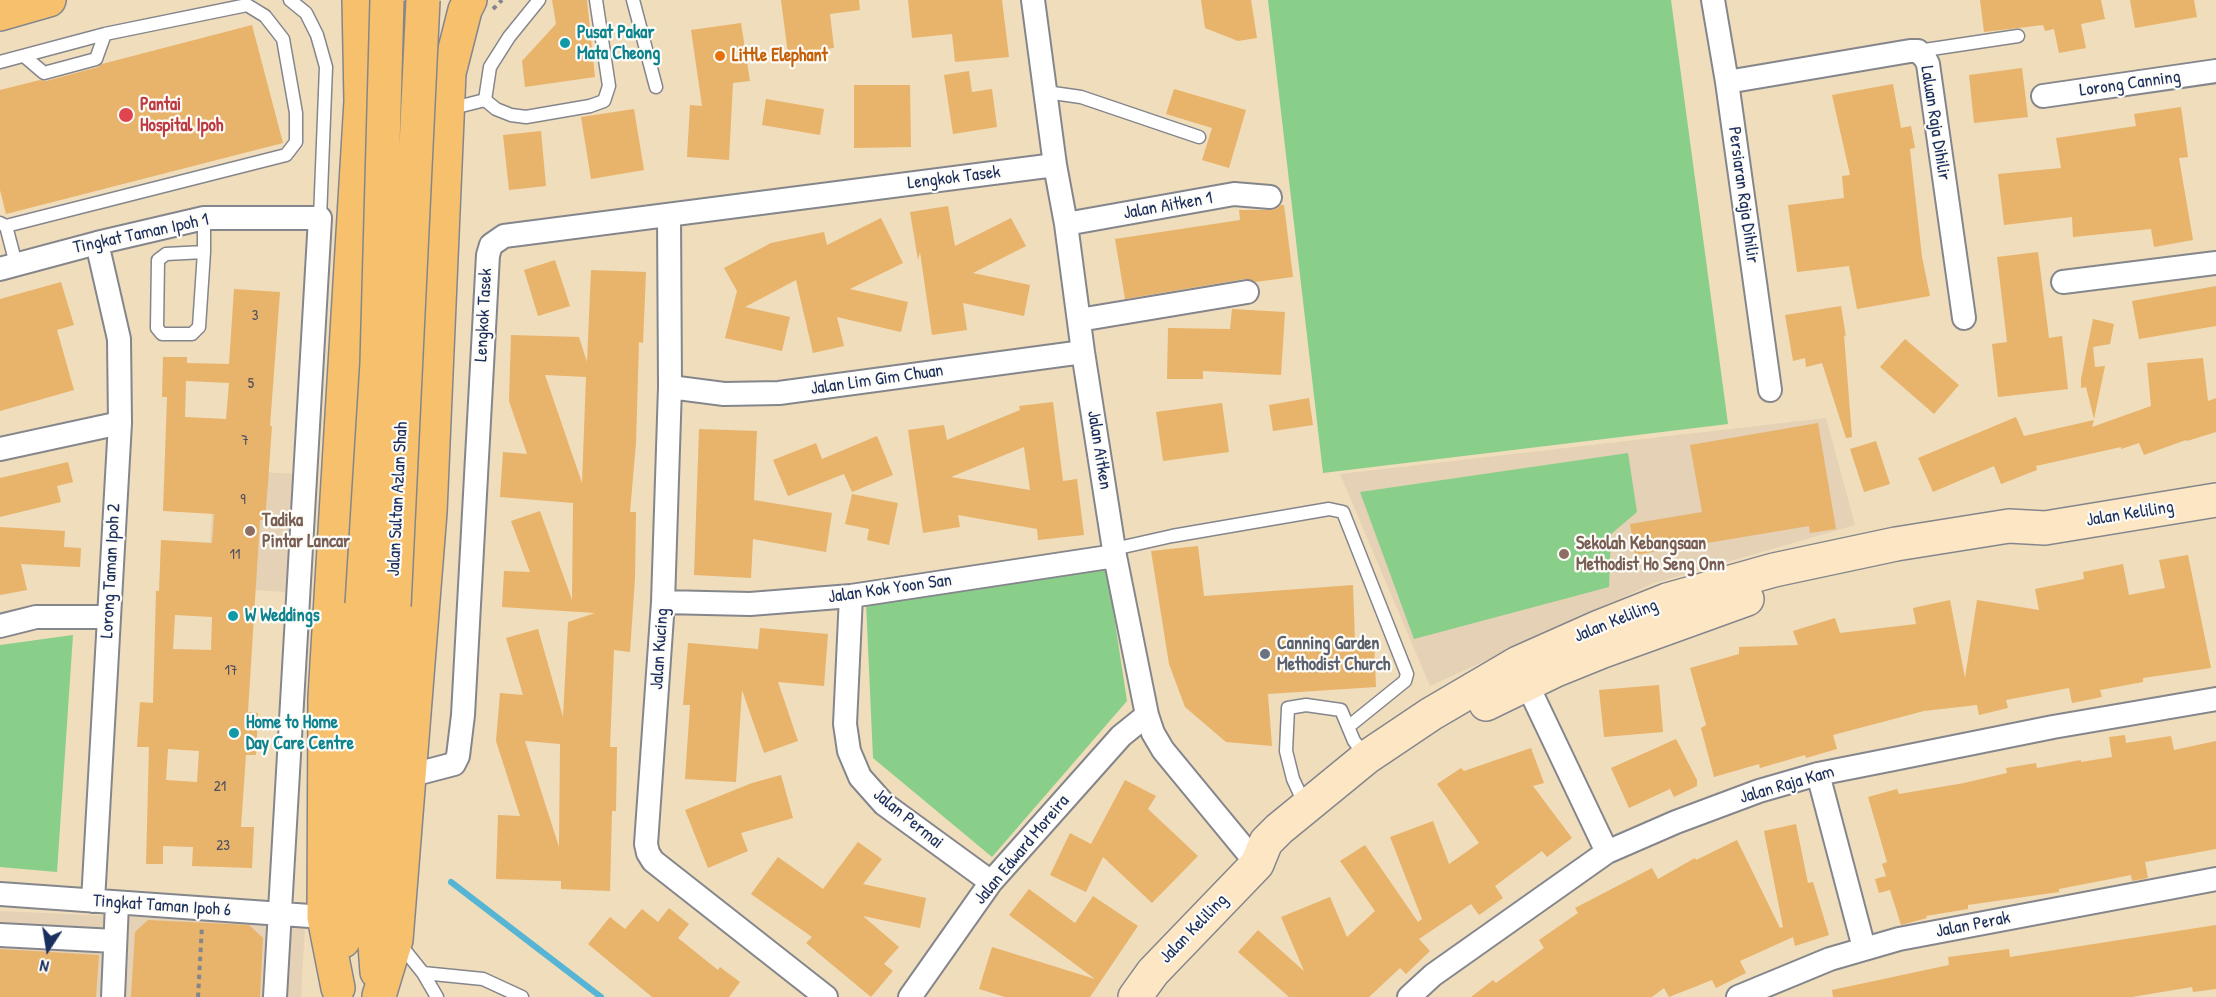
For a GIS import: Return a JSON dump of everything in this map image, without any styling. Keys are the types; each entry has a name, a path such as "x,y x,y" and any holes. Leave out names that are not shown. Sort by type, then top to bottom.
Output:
{"main road":[{"path":"0,14 49,0"},
{"path":"340,0 360,50"},
{"path":"359,0 361,101"},
{"name":"Jalan Sultan Azlan Shah","path":"379,997 374,932 378,605 377,363 387,0"},
{"name":"Jalan Sultan Azlan Shah","path":"338,993 352,839 378,605 423,0"},
{"path":"379,997 396,940 430,512 451,0"},
{"path":"448,90 465,10 471,0"},
{"path":"338,993 324,917 325,697 365,63 390,46 417,47 439,58 448,90"},
{"name":"Jalan Keliling","path":"1135,997 1153,972 1257,864 1266,842 1306,806 1367,757 1431,714 1518,663 1667,600 1774,570 1896,543 2009,526 2045,528 2216,500"},
{"name":"Jalan Keliling","path":"1257,864 1280,854 1291,846 1406,754 1480,707 1565,666 1660,629 1797,584 1887,563 2012,543 2045,528"}],"street":[{"name":"Jalan Aitken","path":"1033,0 1055,165 1066,224 1083,352 1115,553 1147,715 1153,733 1163,750 1257,864"},
{"name":"Persiaran Raja Dihilir","path":"1713,0 1727,82 1770,390"},
{"name":"Laluan Raja Dihilir","path":"1727,82 1918,51 1928,64 1964,318"},
{"name":"Lorong Canning","path":"2043,96 2216,71"},
{"name":"Lengkok Tasek","path":"408,776 454,764 458,756 463,703 488,255 492,245 504,236 1055,165"},
{"name":"Jalan Aitken 1","path":"1066,224 1234,194 1270,197"},
{"name":"Jalan Kucing","path":"669,214 670,387 663,602 646,844 653,861 826,997"},
{"name":"Tingkat Taman Ipoh 1","path":"8,266 204,218 320,218"},
{"path":"275,997 320,218"},
{"name":"Lorong Taman Ipoh 2","path":"93,901 120,423 119,339 97,243"},
{"path":"2063,282 2216,263"},
{"path":"1079,320 1247,292"},
{"name":"Jalan Lim Gim Chuan","path":"670,387 724,393 778,393 1083,352"},
{"path":"0,449 120,423"},
{"name":"Jalan Kok Yoon San","path":"663,602 750,604 851,596 1115,553"},
{"name":"Jalan Permai","path":"851,596 845,724 849,752 860,777 884,804 991,882"},
{"path":"0,627 36,617 108,617"},
{"path":"1527,684 1607,852"},
{"name":"Jalan Raja Kam","path":"1409,997 1442,968 1607,852 1676,822 1759,791 1818,774 2053,727 2216,699"},
{"name":"Jalan Edward Moreira","path":"910,997 991,882 1120,736 1147,715"},
{"path":"1818,774 1864,948"},
{"name":"Jalan Perak","path":"1738,997 1830,959 1899,939 2216,879"},
{"name":"Tingkat Taman Ipoh 6","path":"0,894 324,917"},
{"path":"113,997 117,903"},
{"path":"0,935 116,941"}],"lane":[{"path":"290,0 306,13 310,20 326,67 320,218"},
{"path":"485,100 490,67 539,0"},
{"path":"448,90 485,100 496,109 511,115 526,117 590,106 604,101 609,86 596,0"},
{"path":"633,0 656,87"},
{"path":"0,62 105,34 251,2 283,39 296,113 296,142 286,155 3,225 8,266"},
{"path":"24,56 44,73 96,59 105,34"},
{"path":"1918,51 2018,36"},
{"path":"1046,92 1082,97 1199,137"},
{"path":"204,218 204,252 199,327 192,334 162,334 157,328 158,260 166,254 204,252"},
{"path":"1115,553 1172,536 1329,509 1344,512 1407,674 1406,681 1348,727"},
{"path":"1306,806 1293,779 1286,751 1288,708 1306,705 1341,710 1354,741 1367,757"},
{"path":"396,940 423,973 437,997"},
{"path":"423,973 483,979 522,997"}],"path":[{"path":"198,997 202,909"}],"shaded area":[{"name":"Sekolah Kebangsaan Methodist Ho Seng Onn","path":"1826,418 1855,525 1654,583 1430,686 1340,474"},
{"name":"Tadika Pintar Lancar","path":"214,469 293,474 286,592 208,587"},
{"path":"0,911 305,925 301,997 0,997"}],"green space":[{"path":"1268,0 1671,0 1728,424 1323,473"},
{"path":"1628,453 1637,512 1611,534 1609,587 1414,639 1360,492"},
{"path":"1107,570 1127,701 992,857 873,758 866,603"},
{"path":"73,635 57,872 0,867 0,645"}],"building":[{"name":"Pusat Pakar Mata Cheong","path":"552,0 587,0 595,77 525,87 522,61 556,24"},
{"path":"781,0 859,0 860,10 830,14 834,48 788,54"},
{"path":"908,0 1002,0 1009,57 955,62 952,34 912,38"},
{"path":"1201,0 1251,0 1257,38 1238,41 1205,28"},
{"path":"1980,0 2101,0 2105,19 2081,24 2086,48 2059,53 2054,29 2045,31 2043,25 1984,32"},
{"path":"2130,0 2194,0 2197,17 2135,28"},
{"path":"741,23 750,81 733,83 729,160 687,157 690,105 702,106 691,30"},
{"path":"252,25 283,143 6,214 0,190 0,90 40,80 46,81"},
{"path":"2022,68 2028,117 1974,123 1969,75"},
{"path":"969,71 972,92 992,89 997,127 953,134 944,75"},
{"path":"1893,84 1901,128 1911,126 1915,148 1910,149 1922,257 1930,296 1857,309 1849,266 1797,272 1788,205 1844,198 1842,176 1850,175 1832,95"},
{"path":"854,85 910,85 911,147 854,148"},
{"path":"1174,89 1246,110 1229,168 1202,160 1212,128 1166,114"},
{"path":"766,99 824,109 820,135 762,125"},
{"path":"2181,107 2188,157 2179,158 2193,240 2154,247 2151,229 2073,237 2072,217 2004,225 1998,174 2061,168 2056,138 2136,126 2134,114"},
{"path":"634,109 644,170 591,179 581,117"},
{"path":"541,131 546,186 509,190 503,135"},
{"path":"1284,205 1293,277 1255,282 1245,279 1125,299 1115,239 1240,220 1239,210 1269,210"},
{"path":"948,206 955,246 1011,218 1026,246 973,273 1030,285 1024,316 963,303 967,330 932,335 920,252 918,260 910,212"},
{"path":"881,218 903,263 850,289 908,302 901,332 837,317 844,346 813,353 796,280 745,307 790,317 782,351 725,338 737,291 724,268 771,243 824,232 827,245"},
{"path":"2038,252 2049,338 2062,336 2068,389 1998,397 1992,344 2007,342 1997,257"},
{"path":"555,260 570,306 538,316 524,270"},
{"path":"591,270 646,272 643,343 639,342 636,443 630,512 636,512 635,578 630,652 614,650 610,747 617,747 616,811 612,811 610,891 561,889 561,881 496,879 498,815 520,816 496,741 500,693 523,695 506,638 538,629 563,717 568,622 595,613 502,607 504,571 530,572 511,521 540,511 572,600 573,503 500,497 503,452 527,454 509,401 511,335 579,337 587,362","holes":["545,375 586,377 582,483","525,741 560,744 559,847"]},
{"path":"61,282 74,325 57,330 74,390 0,411 0,299"},
{"path":"2216,286 2216,326 2139,339 2132,301"},
{"path":"234,289 280,292 265,520 260,520 248,712 258,713 256,755 246,755 241,827 254,827 252,868 192,866 193,847 163,846 163,864 146,864 149,747 137,747 140,702 153,703 156,591 159,591 161,540 212,543 214,514 163,511 167,397 162,397 163,357 187,357 187,363 229,364","holes":["186,381 229,383 226,419 185,417","175,615 212,617 211,650 173,649","168,749 199,751 197,782 166,780"]},
{"path":"1841,306 1846,337 1844,335 1852,437 1846,438 1822,363 1806,367 1805,358 1793,361 1785,315"},
{"path":"1232,309 1285,312 1281,375 1203,371 1203,379 1167,379 1168,328 1230,329"},
{"path":"2093,319 2114,324 2110,344 2093,347 2095,367 2105,366 2094,419 2086,387 2081,388"},
{"path":"1905,339 1959,385 1934,414 1880,367"},
{"path":"2203,358 2208,401 2216,398 2216,432 2144,455 2139,443 2121,449 2121,447 2036,466 2037,470 2001,484 1994,466 1933,492 1918,458 2016,417 2024,436 2094,420 2092,427 2151,406 2147,363"},
{"path":"1309,398 1313,425 1273,431 1269,405"},
{"path":"1053,402 1063,481 1077,479 1084,535 1038,540 1037,529 958,515 960,527 923,533 908,430 944,425 947,440 1020,410 1019,406","holes":["1024,447 1030,490 951,477"]},
{"path":"1222,403 1229,452 1163,461 1156,412"},
{"path":"1818,423 1836,529 1810,533 1809,526 1635,555 1630,524 1702,512 1690,445"},
{"path":"699,429 757,431 754,500 832,513 826,552 753,539 751,578 694,575"},
{"path":"877,436 893,475 852,492 844,474 788,496 773,460 816,443 822,459"},
{"path":"1876,441 1890,484 1864,492 1850,449"},
{"path":"68,462 73,482 57,486 61,502 0,517 0,478"},
{"path":"852,494 898,503 889,545 867,540 869,529 845,524"},
{"path":"0,527 65,531 64,547 81,548 80,567 21,564 27,590 0,595"},
{"path":"1198,546 1204,596 1353,585 1355,641 1374,640 1376,687 1268,694 1272,746 1226,742 1185,707 1169,664 1151,551"},
{"path":"2188,555 2211,668 2143,678 2143,682 2100,690 2102,697 2072,703 2069,688 2006,700 2008,708 1979,715 1977,705 1924,711 1833,735 1837,749 1806,758 1805,755 1760,768 1759,764 1714,777 1701,728 1706,725 1690,668 1739,654 1739,647 1798,645 1793,631 1835,618 1840,633 1916,624 1913,608 1950,600 1965,678 1977,600 2039,610 2035,589 2084,579 2083,572 2123,564 2129,595 2165,588 2159,560"},
{"path":"760,628 828,634 824,686 778,682 798,741 764,753 742,690 736,782 685,779 690,705 683,705 688,643 758,649"},
{"path":"1659,685 1663,732 1604,737 1599,690"},
{"path":"2125,735 2126,743 2171,736 2174,750 2216,741 2216,849 2145,862 2148,878 2132,881 2131,875 2059,889 2059,892 1968,905 1968,909 1926,916 1927,918 1901,925 1890,890 1879,893 1875,879 1886,876 1882,864 1887,862 1868,797 1897,789 1899,794 1964,783 2007,773 2006,768 2036,763 2037,768 2112,757 2109,737"},
{"path":"1676,739 1697,780 1697,786 1674,797 1670,789 1629,808 1611,768"},
{"path":"1531,748 1544,783 1533,786 1572,838 1547,857 1542,851 1495,886 1503,898 1479,915 1471,904 1419,939 1430,951 1406,974 1400,968 1369,997 1289,997 1238,952 1258,930 1304,971 1281,917 1330,897 1347,937 1375,911 1340,861 1365,845 1418,922 1422,919 1390,837 1433,821 1449,864 1479,843 1437,784 1461,768 1464,771"},
{"path":"781,775 793,818 741,833 748,851 708,868 685,810 752,783"},
{"path":"1125,780 1156,796 1148,809 1198,856 1152,903 1103,857 1086,892 1050,875 1070,833 1091,844"},
{"path":"1796,824 1808,883 1813,882 1829,935 1795,946 1793,937 1740,961 1746,973 1716,988 1712,980 1669,997 1664,988 1652,997 1471,997 1493,980 1496,983 1544,948 1539,940 1578,913 1575,908 1652,868 1658,879 1695,858 1696,860 1737,840 1780,928 1783,927 1764,831"},
{"path":"858,842 882,859 863,884 926,898 920,928 863,916 899,947 884,964 893,971 871,997 806,943 812,937 751,894 778,857 823,889"},
{"path":"1029,889 1075,923 1093,896 1138,926 1090,997 1005,997 979,989 992,947 1095,979 1009,915"},
{"path":"669,908 689,924 678,938 718,970 720,967 740,982 729,997 652,997 588,944 610,917 625,929 642,909 658,922"},
{"path":"148,920 249,925 263,938 260,997 131,997 135,932"},
{"path":"2216,925 2216,989 2193,992 2192,987 2132,997 1833,997 1832,990 1949,965 1948,957 2009,949 2010,957"},
{"path":"0,949 99,955 96,997 0,997"}],"waterway":[{"path":"451,882 601,997"}],"place":[{"name":"Pusat Pakar Mata Cheong","path":"565,43"},
{"name":"Little Elephant","path":"720,56"},
{"name":"Pantai Hospital Ipoh","path":"126,115"},
{"name":"Tadika Pintar Lancar","path":"250,531"},
{"name":"Sekolah Kebangsaan Methodist Ho Seng Onn","path":"1564,554"},
{"name":"W Weddings","path":"233,616"},
{"name":"Canning Garden Methodist Church","path":"1265,654"},
{"name":"Home to Home Day Care Centre","path":"234,733"}]}
